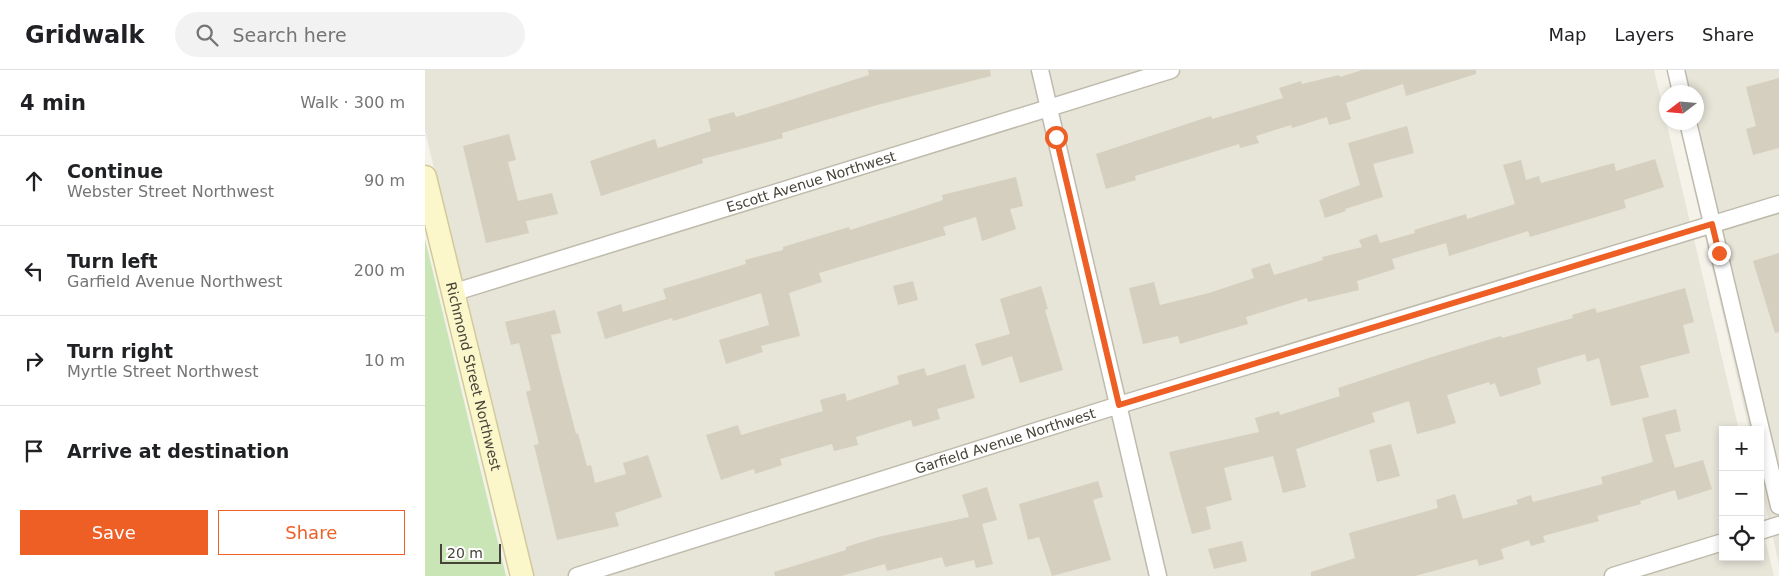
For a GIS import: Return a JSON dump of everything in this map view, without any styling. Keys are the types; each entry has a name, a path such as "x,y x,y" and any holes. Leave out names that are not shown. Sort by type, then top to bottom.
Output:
{"street":[{"path":"1040,70 1158,576"},
{"name":"Escott Avenue Northwest","path":"452,292 1171,70"},
{"path":"1676,70 1679,85"},
{"path":"1691,130 1779,506"},
{"name":"Richmond Street Northwest","path":"425,177 522,576"},
{"name":"Garfield Avenue Northwest","path":"577,576 1119,405 1779,204"},
{"path":"1764,530 1779,525"},
{"path":"1613,576 1719,543"}],"shaded area":[{"path":"425,70 1654,70 1659,91 1659,130 1668,130 1738,426 1719,426 1719,561 1764,561 1764,535 1774,576 529,576 425,130"},
{"path":"1667,70 1779,70 1779,564 1764,498 1764,426 1748,426 1681,130 1704,130 1704,85 1670,85"}],"green space":[{"path":"425,239 506,576 425,576"}],"building":[{"path":"868,70 990,70 991,76 877,105 782,133 783,138 702,159 703,163 601,196 590,161 655,139 658,148 711,131 708,119 734,112 736,117 869,75"},
{"path":"1362,70 1476,70 1476,74 1406,96 1403,84 1346,103 1351,119 1329,125 1327,117 1292,128 1291,125 1256,136 1259,143 1240,148 1239,144 1135,176 1136,180 1106,189 1096,154 1211,116 1212,119 1283,98 1279,88 1301,81 1302,84 1339,75 1340,77"},
{"path":"1779,78 1779,148 1753,155 1746,129 1756,126 1746,87"},
{"path":"1407,126 1414,153 1373,164 1383,197 1345,209 1346,211 1325,218 1319,200 1360,185 1348,143"},
{"path":"509,134 516,160 508,162 518,201 552,193 558,214 526,221 529,233 486,243 463,146"},
{"path":"1655,159 1664,187 1624,200 1626,208 1530,237 1528,231 1449,256 1446,243 1392,259 1395,269 1357,281 1359,290 1308,302 1307,298 1246,317 1248,324 1180,344 1178,336 1143,344 1129,288 1154,282 1160,305 1209,293 1254,278 1251,269 1270,263 1274,275 1323,260 1322,257 1362,247 1359,240 1377,234 1380,243 1415,233 1414,230 1466,214 1467,219 1515,204 1503,165 1521,160 1526,180 1539,176 1541,183 1614,163 1616,171"},
{"path":"1016,177 1023,206 1010,209 1016,229 982,241 976,217 943,227 946,235 819,273 822,282 789,293 800,336 761,346 763,352 726,364 719,340 769,325 761,293 673,321 672,318 605,339 597,312 621,304 623,312 666,299 663,289 746,264 745,260 783,250 783,247 849,227 850,230 904,213 943,200 942,195"},
{"path":"1779,253 1779,332 1775,333 1753,261"},
{"path":"913,281 918,300 898,305 893,286"},
{"path":"1041,286 1048,309 1045,310 1063,370 1020,383 1012,356 982,366 975,344 1010,334 1000,299"},
{"path":"1685,288 1694,322 1683,325 1690,353 1640,366 1649,397 1611,406 1599,358 1587,362 1585,354 1537,368 1541,384 1500,397 1495,383 1490,385 1489,382 1447,395 1456,423 1440,428 1417,434 1409,401 1372,413 1375,422 1296,449 1306,487 1283,493 1273,456 1224,468 1232,500 1206,507 1211,529 1192,534 1169,452 1259,432 1255,418 1279,411 1280,415 1340,396 1338,388 1432,357 1501,336 1502,338 1573,318 1572,315 1595,308 1597,313"},
{"path":"555,310 561,333 551,335 576,434 578,433 587,466 591,465 595,483 626,474 623,463 648,455 662,497 615,513 619,526 557,540 534,445 539,444 526,392 531,390 519,343 511,345 505,322"},
{"path":"965,364 975,398 937,409 940,419 913,427 911,420 856,437 858,445 834,451 832,444 780,459 782,465 755,474 754,469 721,480 706,435 738,425 741,435 823,411 820,400 845,393 847,401 899,384 897,376 924,368 927,376"},
{"path":"1676,409 1681,431 1665,435 1675,468 1703,460 1712,489 1678,500 1675,490 1640,501 1641,504 1597,516 1599,521 1543,536 1545,542 1531,546 1529,540 1501,549 1504,559 1479,566 1477,559 1415,576 1311,576 1311,572 1355,558 1349,533 1438,508 1436,500 1455,494 1463,519 1518,504 1516,500 1531,495 1533,502 1603,484 1601,477 1653,462 1642,418"},
{"path":"1391,444 1400,476 1377,482 1369,450"},
{"path":"1098,481 1103,497 1093,500 1111,560 1052,576 1039,537 1028,540 1019,504"},
{"path":"987,487 997,520 982,524 993,564 976,568 974,560 945,567 942,557 887,571 885,564 841,576 775,576 774,572 846,550 846,547 878,537 969,517 962,495"},
{"path":"1242,541 1247,561 1214,569 1208,549"}],"route":[{"path":"1056,137 1119,405 1712,224 1719,253"}]}
